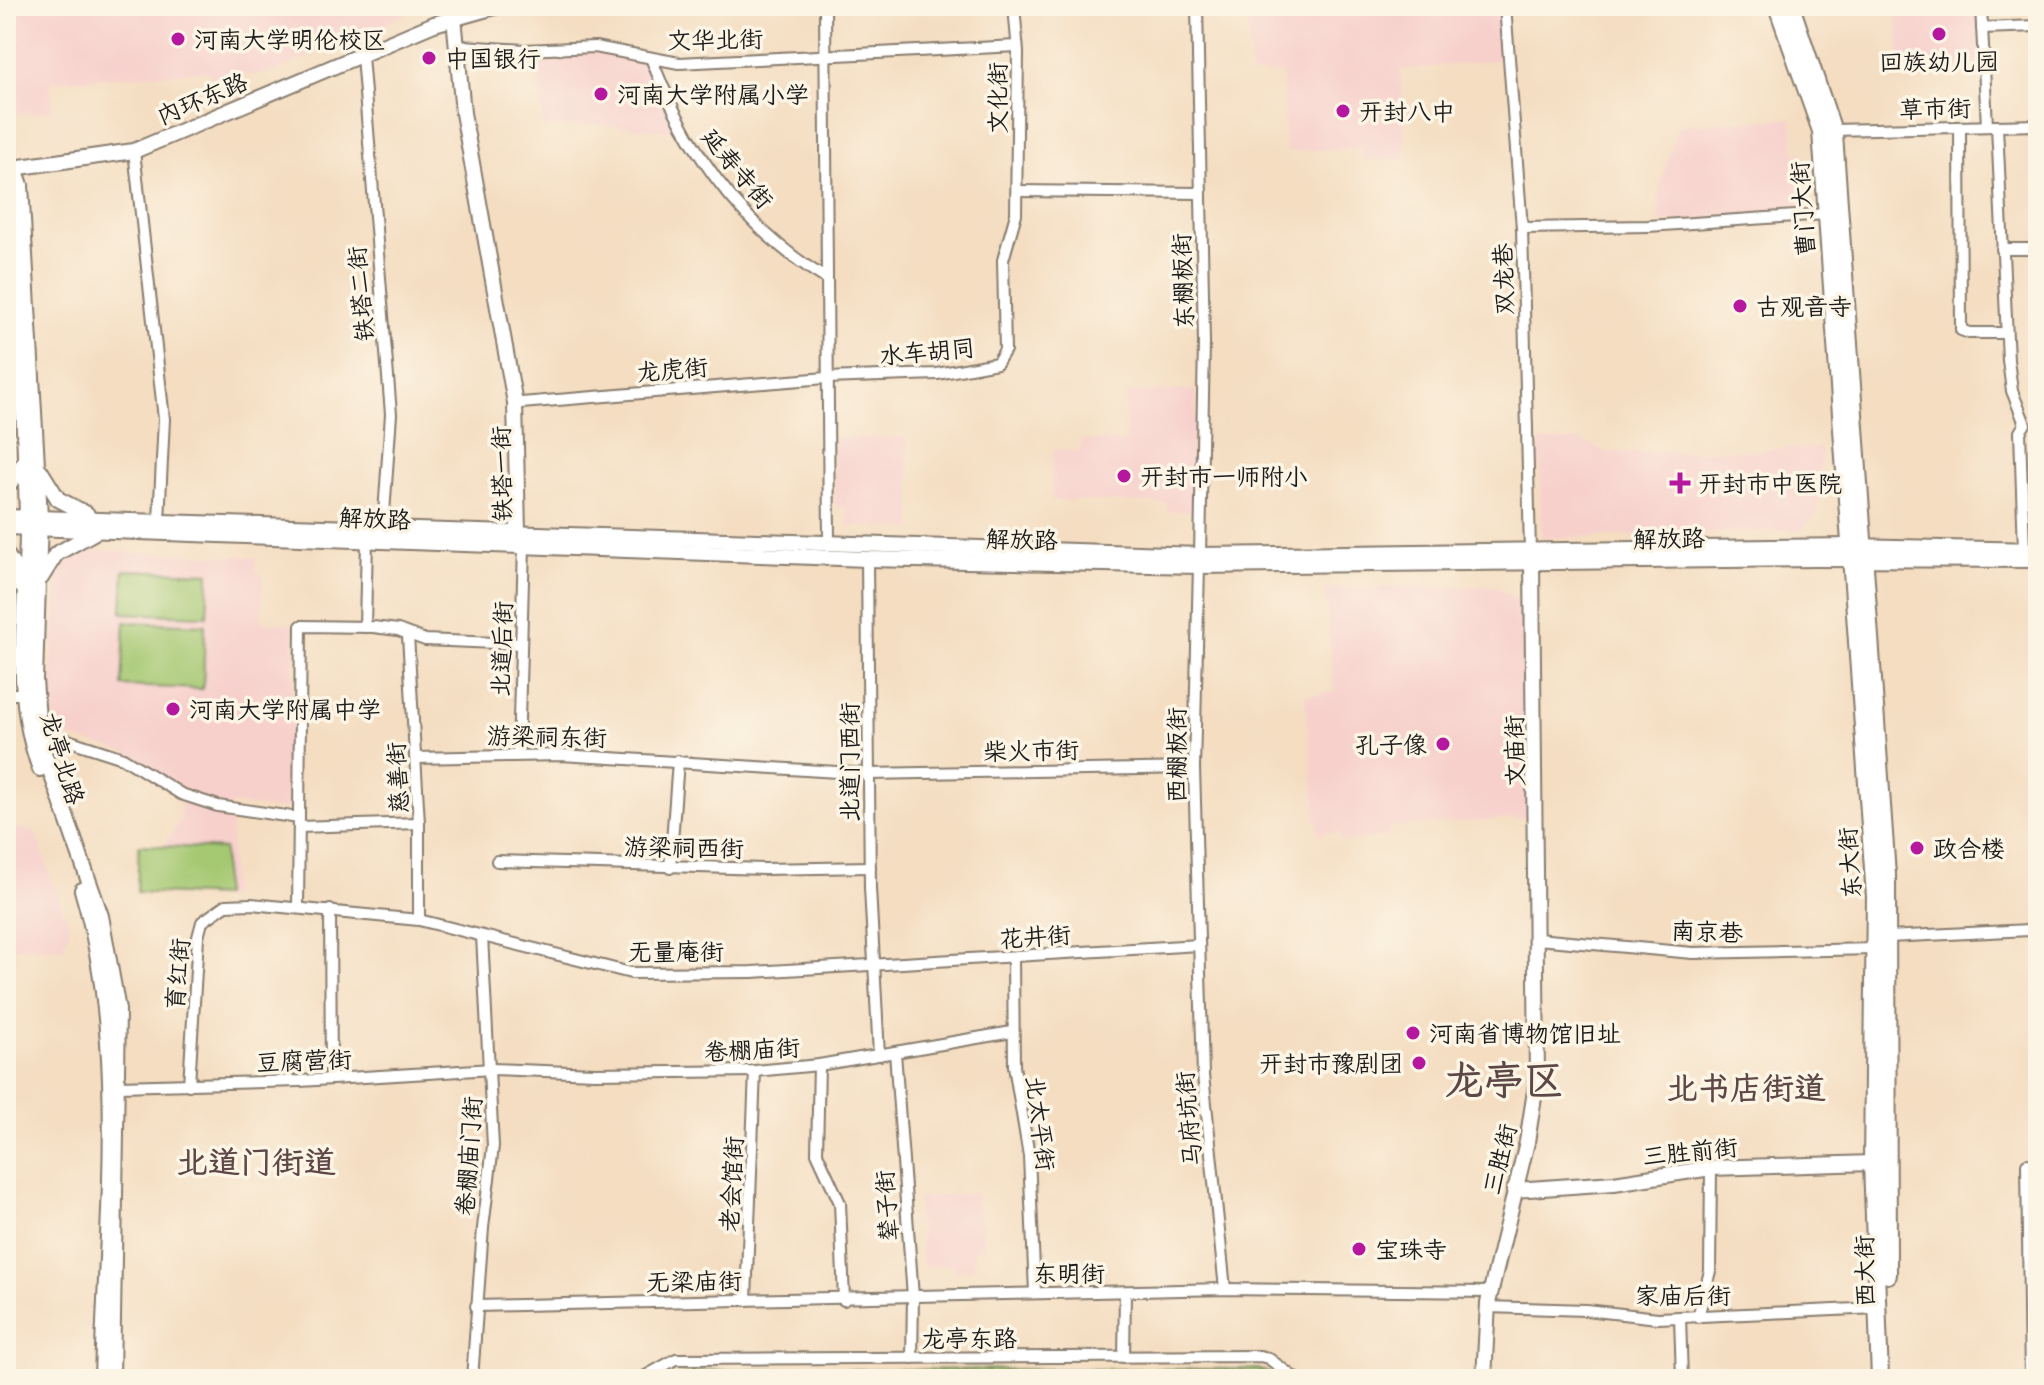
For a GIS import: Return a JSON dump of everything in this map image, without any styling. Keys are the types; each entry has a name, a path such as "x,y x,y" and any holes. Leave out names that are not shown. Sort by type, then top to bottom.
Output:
{"main road":[{"name":"内环东路","path":"10,169 134,151 457,13 498,6"},
{"name":"曹门大街","path":"1777,6 1821,131 1856,553"},
{"name":"曹门大街","path":"1791,6 1833,130 1856,553"},
{"name":"铁塔一街","path":"457,13 469,113 521,403 522,537"},
{"name":"铁塔一街","path":"457,13 463,113 515,403 522,537"},
{"name":"龙亭北路","path":"10,169 14,387 30,459"},
{"name":"龙亭北路","path":"10,169 21,185 34,522 24,694 35,755 70,849 91,919 108,1011 102,1379"},
{"path":"6,489 30,459 58,499 102,524 56,554 30,600"},
{"name":"解放路","path":"6,517 34,522 367,539 522,537 829,542 1200,561"},
{"name":"解放路","path":"102,524 159,521 383,528 867,559 1200,561 2031,550"},
{"name":"解放路","path":"6,527 34,522"},
{"name":"解放路","path":"1856,553 2038,560"},
{"name":"东大街","path":"1856,553 1888,937 1879,1163"},
{"name":"东大街","path":"1856,553 1875,883 1879,1163"},
{"path":"6,554 30,600"},
{"name":"文庙街","path":"1531,556 1537,939"},
{"name":"龙亭北路","path":"30,600 38,719 44,753 107,943 118,1010 112,1379"},
{"name":"三胜街","path":"1484,1379 1489,1299 1530,1128 1537,1078 1537,939"},
{"name":"三胜前街","path":"1514,1190 1602,1184 1711,1168 1879,1163"},
{"name":"西大街","path":"1879,1163 1880,1379"},
{"name":"西大街","path":"1879,1163 1890,1379"}],"street":[{"path":"825,6 829,542"},
{"name":"文化街","path":"1014,6 1017,191"},
{"name":"东棚板街","path":"1197,6 1204,342 1200,561"},
{"name":"双龙巷","path":"1505,6 1522,228 1531,556"},
{"path":"1981,6 2002,249 2005,333 2012,391 2025,424 2020,432 2031,550"},
{"path":"1982,28 2038,26"},
{"name":"文华北街","path":"463,46 524,50 595,47 679,63 1017,46"},
{"name":"铁塔二街","path":"362,56 391,414 383,528"},
{"name":"延寿寺街","path":"651,58 686,139 723,187 786,254 825,278"},
{"name":"草市街","path":"1833,130 2038,125"},
{"path":"1960,127 1961,330 1969,333 2005,333"},
{"path":"134,151 164,419 159,521"},
{"path":"1017,191 1199,193"},
{"name":"水车胡同","path":"826,378 966,371 1002,358 1003,260 1014,226 1017,191"},
{"path":"1522,228 1648,226 1826,214"},
{"path":"2002,249 2038,249"},
{"name":"龙虎街","path":"521,403 826,378"},
{"name":"北道后街","path":"518,754 522,537"},
{"path":"365,627 367,539"},
{"name":"北道门西街","path":"867,559 870,867 879,1055"},
{"name":"西棚板街","path":"1199,945 1194,768 1200,561"},
{"path":"298,907 301,626 365,627 425,640 521,644"},
{"name":"慈善街","path":"408,635 419,823 419,920"},
{"path":"6,694 24,694"},
{"path":"38,719 52,735 123,758 160,784 218,806 299,822 419,823"},
{"name":"游梁祠东街","path":"416,758 518,754 869,774"},
{"path":"670,868 678,761"},
{"name":"柴火市街","path":"869,774 1194,768"},
{"name":"游梁祠西街","path":"497,861 670,868 870,867"},
{"name":"育红街","path":"189,1085 202,922 212,911 226,905 298,907 419,920 482,936"},
{"path":"330,910 331,1079"},
{"path":"1888,937 2029,930 2035,934 2038,946"},
{"name":"无量庵街","path":"482,936 631,973 873,965"},
{"name":"卷棚庙门街","path":"472,1379 476,1306 492,1159 492,1069 482,936"},
{"name":"南京巷","path":"1537,939 1693,953 1875,949"},
{"name":"花井街","path":"873,965 1199,945"},
{"name":"马府坑街","path":"1199,945 1203,1075 1225,1289"},
{"name":"北太平街","path":"1013,958 1012,1032 1029,1156 1035,1292"},
{"name":"卷棚庙街","path":"492,1069 626,1073 755,1071 819,1065 1012,1032"},
{"name":"辇子街","path":"895,1052 913,1297 912,1358"},
{"path":"819,1065 817,1153 840,1203 844,1300"},
{"name":"豆腐营街","path":"119,1086 331,1079 492,1069"},
{"name":"老会馆街","path":"746,1300 755,1071"},
{"path":"2027,1164 2030,1379"},
{"path":"1698,1317 1710,1271 1711,1168"},
{"name":"东明街","path":"913,1297 1035,1292 1125,1294 1225,1289 1489,1299"},
{"path":"1124,1357 1125,1294"},
{"name":"无梁庙街","path":"476,1306 913,1297"},
{"name":"家庙后街","path":"1489,1299 1680,1317 1878,1308"},
{"path":"1680,1317 1682,1379"},
{"name":"龙亭东路","path":"640,1379 676,1359 1260,1356 1279,1365 1296,1379"}],"shaded area":[{"name":"河南大学明伦校区","path":"6,6 426,6 271,73 210,78 209,71 50,81 53,111 6,116"},
{"name":"开封八中","path":"1246,6 1355,6 1362,13 1496,6 1499,60 1400,70 1405,159 1363,161 1361,147 1286,152 1282,73 1251,74"},
{"name":"回族幼儿园","path":"1896,6 1978,6 1980,63 1941,66 1941,72 1902,76"},
{"name":"河南大学附属小学","path":"600,52 649,65 675,131 596,125 543,128 538,55"},
{"path":"1792,118 1794,153 1802,153 1805,212 1659,222 1661,182 1678,125"},
{"name":"开封市一师附小","path":"1196,390 1194,511 1167,511 1167,503 1052,500 1053,450 1080,451 1081,440 1126,441 1125,393"},
{"path":"907,437 913,529 847,526 847,507 835,506 833,438"},
{"name":"开封市中医院","path":"1539,441 1582,441 1608,453 1821,448 1818,512 1802,530 1542,538"},
{"name":"河南大学附属中学","path":"87,550 256,557 256,573 263,574 261,622 294,624 291,810 231,804 231,897 137,892 139,845 164,846 181,818 181,803 189,803 190,790 169,785 142,761 121,751 55,733 51,684 57,576 65,563"},
{"path":"1325,588 1497,588 1526,606 1529,817 1389,827 1389,837 1341,841 1339,832 1318,834 1305,695 1334,692"},
{"path":"6,827 34,830 70,928 63,948 6,947"},
{"path":"976,1193 985,1249 973,1250 974,1269 955,1271 954,1265 923,1267 917,1198"}],"green space":[{"path":"124,570 209,573 207,616 122,613"},
{"path":"125,622 205,625 203,689 122,686"},
{"path":"139,845 224,849 223,896 137,892"},
{"path":"1257,1369 1288,1379 669,1379 698,1370"}],"water":[{"path":"1227,1374 1260,1379 699,1379 703,1378"}],"place":[{"name":"回族幼儿园","path":"1939,34"},
{"name":"河南大学明伦校区","path":"178,39"},
{"name":"中国银行","path":"429,58"},
{"name":"河南大学附属小学","path":"601,94"},
{"name":"开封八中","path":"1343,111"},
{"name":"古观音寺","path":"1740,306"},
{"name":"开封市一师附小","path":"1124,476"},
{"name":"开封市中医院","path":"1680,483"},
{"name":"河南大学附属中学","path":"173,709"},
{"name":"孔子像","path":"1443,744"},
{"name":"政合楼","path":"1917,848"},
{"name":"河南省博物馆旧址","path":"1413,1033"},
{"name":"开封市豫剧团","path":"1419,1063"},
{"name":"宝珠寺","path":"1359,1249"}],"district":[{"name":"龙亭区","path":"1504,1079"},
{"name":"北书店街道","path":"1746,1087"},
{"name":"北道门街道","path":"256,1161"}]}
